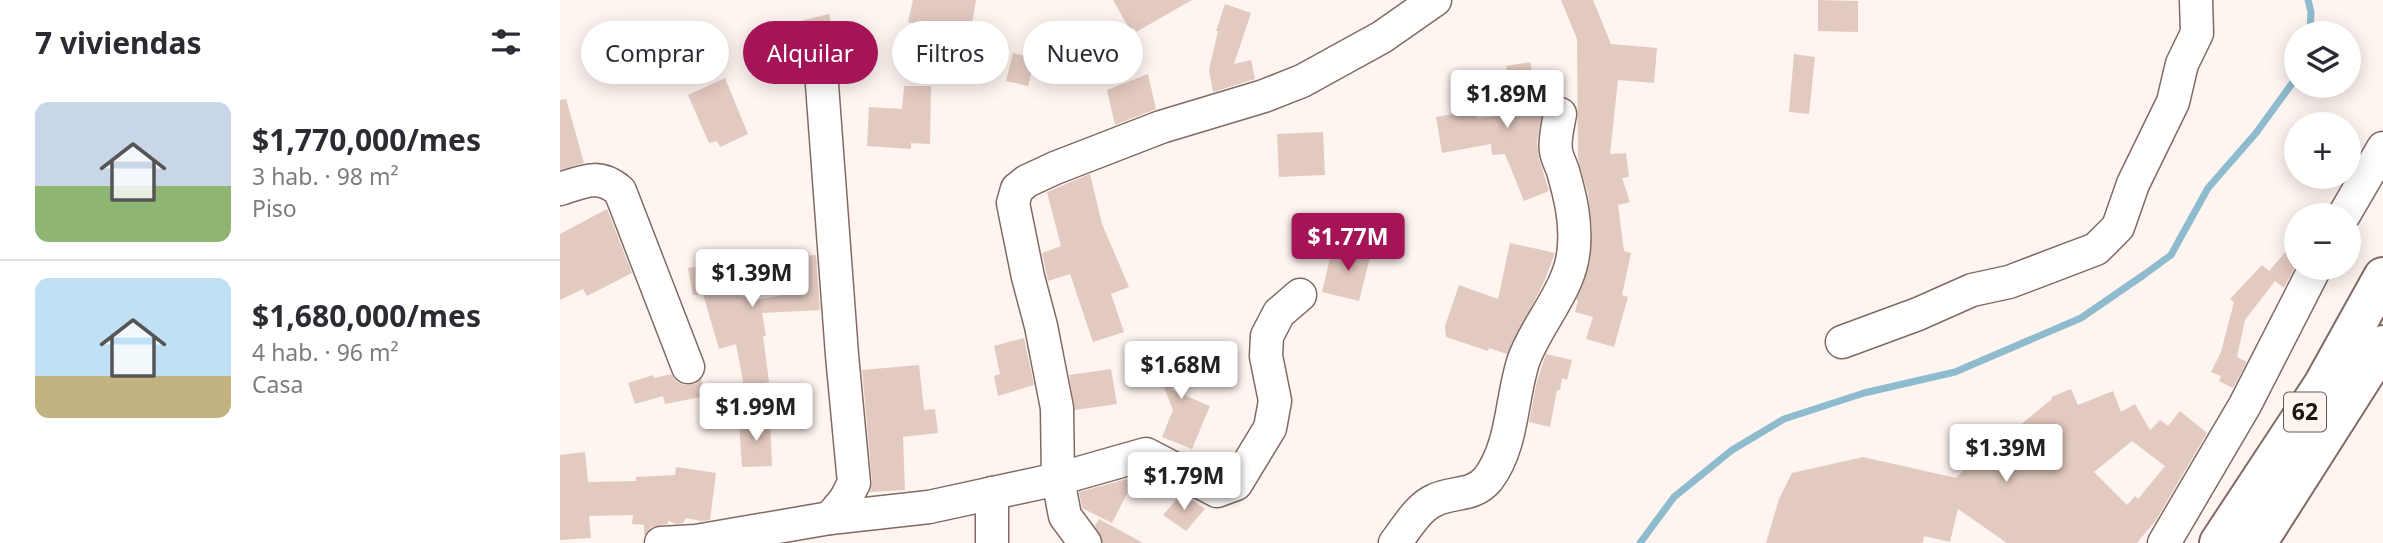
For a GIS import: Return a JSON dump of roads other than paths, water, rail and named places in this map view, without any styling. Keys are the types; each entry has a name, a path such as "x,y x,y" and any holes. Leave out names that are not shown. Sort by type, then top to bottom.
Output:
{"highway":[{"name":"62","path":"2219,543 2323,385 2383,276"},
{"name":"62","path":"2264,540 2383,345"}],"street":[{"path":"1085,543 1065,516 1058,479 1057,408 1013,203 1017,189 1027,181 1055,168 1161,127 1252,100 1302,81 1382,37 1435,0"},
{"path":"1842,342 1918,314 1972,290 2009,282 2096,248 2103,242 2118,227 2133,184 2173,102 2182,64 2197,33 2196,0"},
{"path":"822,84 854,483 845,500 830,518"},
{"path":"1395,543 1425,506 1436,499 1476,490 1487,481 1503,455 1515,390 1524,360 1567,274 1574,248 1571,197 1555,143 1560,114"},
{"path":"2351,203 2383,148"},
{"path":"560,189 595,179 608,182 620,191 688,367"},
{"path":"2164,543 2245,405 2309,280"},
{"path":"672,543 830,518 929,507 1058,479 1146,454 1217,491 1227,489 1236,484 1270,428 1275,401 1266,356 1267,337 1279,313 1300,295"},
{"path":"992,493 992,543"}],"waterway":[{"path":"2308,0 2311,21"},
{"path":"1640,543 1674,497 1732,450 1784,419 1864,393 1955,372 2081,318 2145,274 2171,255 2208,188 2256,133 2284,94"}]}
